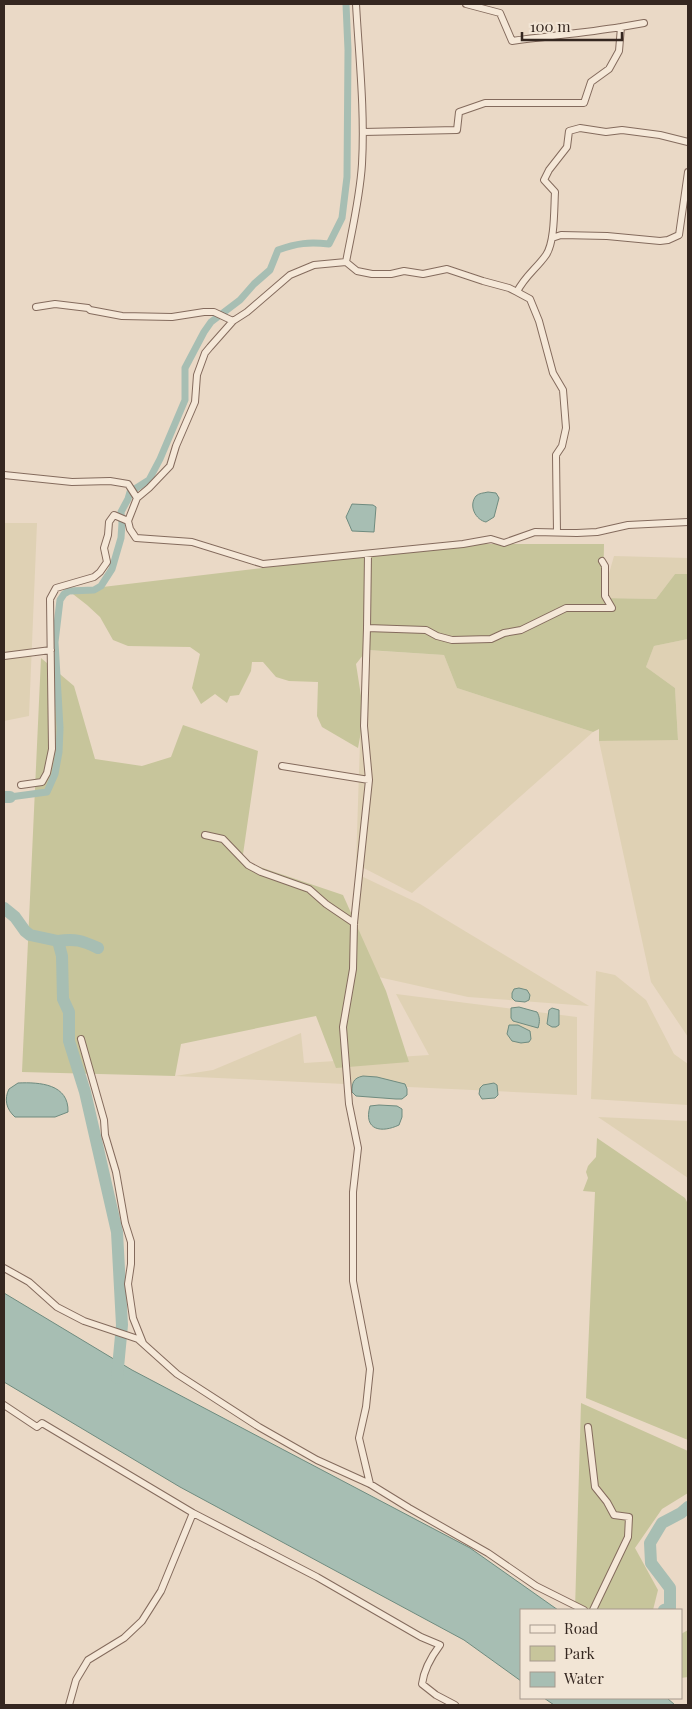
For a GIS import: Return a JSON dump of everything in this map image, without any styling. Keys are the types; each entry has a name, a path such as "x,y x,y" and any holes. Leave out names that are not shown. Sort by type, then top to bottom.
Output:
{"street":[{"path":"346,262 358,202 362,165 363,132 356,4"},
{"path":"466,4 500,13 512,41 547,36 583,34 644,23"},
{"path":"363,132 457,130 460,112 485,103 584,103 591,82 609,69 619,51 620,27"},
{"path":"517,292 522,282 547,254 552,238 555,192 544,180 548,170 567,147 569,131 580,128 606,132 622,130 660,135 688,142"},
{"path":"552,238 561,235 668,240 678,235 688,172"},
{"path":"557,532 556,455 562,446 566,428 563,390 553,373 539,321 530,299 509,288 447,268 423,274 404,271 391,274 372,274 357,271 346,262 314,265 296,271 247,312 231,320 205,353 197,375 195,402 176,446 170,466 137,498 128,521 130,529 136,538 192,542 263,564 368,554 491,539 504,543 535,532 577,533 597,532 628,525 688,522"},
{"path":"36,307 56,304 88,308 122,316 172,317 214,312 231,320"},
{"path":"4,475 72,482 110,481 128,484 137,498"},
{"path":"20,785 42,782 47,773 52,750 50,599 56,588 94,577 100,572 107,562 104,548 109,522 114,514 128,521"},
{"path":"368,554 368,628 364,726 369,780 354,923 353,969 342,1027 349,1104 358,1148 353,1192 353,1281 370,1369 366,1407 359,1438 370,1484"},
{"path":"368,628 426,630 437,636 452,640 491,639 504,633 521,630 566,608 612,608 605,596 605,566 602,561"},
{"path":"4,656 50,650"},
{"path":"282,766 369,780"},
{"path":"205,835 223,839 248,865 261,872 309,889 326,904 354,923"},
{"path":"81,1039 104,1120 105,1135 116,1172 125,1223 131,1242 132,1264 128,1284 140,1342"},
{"path":"4,1268 29,1282 57,1307 84,1321 140,1342 176,1374 258,1427 318,1460 370,1484 488,1553 536,1586 582,1609"},
{"path":"4,1405 38,1427 42,1423 193,1513 317,1577 421,1637 440,1645 431,1657 423,1674 422,1684 436,1695 455,1705"},
{"path":"588,1427 594,1487 614,1515 629,1517 628,1537 593,1609"},
{"path":"69,1705 76,1680 88,1660 124,1638 142,1622 161,1591 193,1513"}],"shaded area":[{"path":"4,523 37,523 29,716 4,721"},
{"path":"614,556 688,558 688,574 675,574 656,599 602,598"},
{"path":"688,639 688,1037 651,982 599,741 678,739 675,688 646,667 654,646"},
{"path":"363,650 444,655 457,688 593,732 412,893 356,864"},
{"path":"359,875 420,904 589,1006 468,997 356,972"},
{"path":"596,971 615,975 646,1000 674,1054 688,1064 688,1105 591,1099"},
{"path":"396,994 577,1017 577,1095 175,1076 213,1070 301,1033 304,1063 429,1055"},
{"path":"598,1117 688,1121 688,1178"}],"green space":[{"path":"463,544 604,544 603,598 656,599 675,574 688,574 688,639 654,646 646,667 675,688 678,740 599,741 599,729 593,732 457,688 444,655 367,650 356,664 364,715 358,748 322,727 317,716 318,682 289,681 276,677 263,662 252,662 251,671 239,695 230,696 227,703 215,694 201,704 192,688 200,654 190,647 128,646 113,640 100,617 69,591"},
{"path":"41,658 74,686 95,759 142,766 171,757 183,725 258,751 242,861 343,895 386,991 409,1062 336,1068 316,1016 181,1044 175,1076 22,1072"},
{"path":"597,1138 685,1198 688,1204 688,1440 586,1398 595,1192 583,1191 588,1178 586,1172 588,1166 596,1157"},
{"path":"581,1403 688,1451 688,1493 662,1509 635,1548 658,1590 653,1609 575,1609"},
{"path":"688,1630 688,1677 682,1678 682,1633"}],"water":[{"path":"488,492 496,493 499,498 494,517 486,522 476,516 473,504 477,495"},
{"path":"352,504 373,505 376,507 374,532 352,531 346,517"},
{"path":"514,989 527,990 530,995 529,1000 525,1002 515,1001 512,998"},
{"path":"519,1007 537,1012 539,1016 538,1028 513,1021 511,1018 511,1008"},
{"path":"552,1008 559,1010 559,1025 556,1027 547,1024 549,1010"},
{"path":"509,1025 518,1025 530,1031 531,1039 529,1042 512,1041 507,1034"},
{"path":"363,1076 377,1077 405,1084 407,1095 402,1099 356,1096 352,1092 353,1084 357,1078"},
{"path":"18,1083 44,1084 58,1090 64,1096 68,1112 55,1117 15,1117 8,1107 7,1096 9,1089"},
{"path":"494,1083 497,1085 498,1095 495,1098 482,1099 479,1094 480,1088 483,1085"},
{"path":"370,1106 397,1106 402,1109 399,1125 393,1128 381,1129 372,1125 369,1121"},
{"path":"4,1293 132,1370 470,1548 557,1609 520,1609 520,1680 464,1640 180,1487 4,1382"},
{"path":"545,1699 668,1699 675,1705 554,1705"}],"waterway":[{"path":"10,797 47,792 55,774 59,752 60,728 55,642 60,600 69,591 94,590 101,586 112,569 121,538 121,512 130,492 149,480 160,459 185,400 185,368 204,332 211,322 240,300 270,270 278,250 303,244 329,244 342,218 347,177 348,50 346,4"},
{"path":"4,797 10,797"},
{"path":"4,908 15,917 30,935 58,941 62,956 63,999 69,1012 69,1041 85,1092 117,1232 122,1325 117,1378"},
{"path":"58,941 79,941 98,948"},
{"path":"667,1609 670,1608 670,1588 651,1563 650,1543 662,1523 688,1507"}]}
